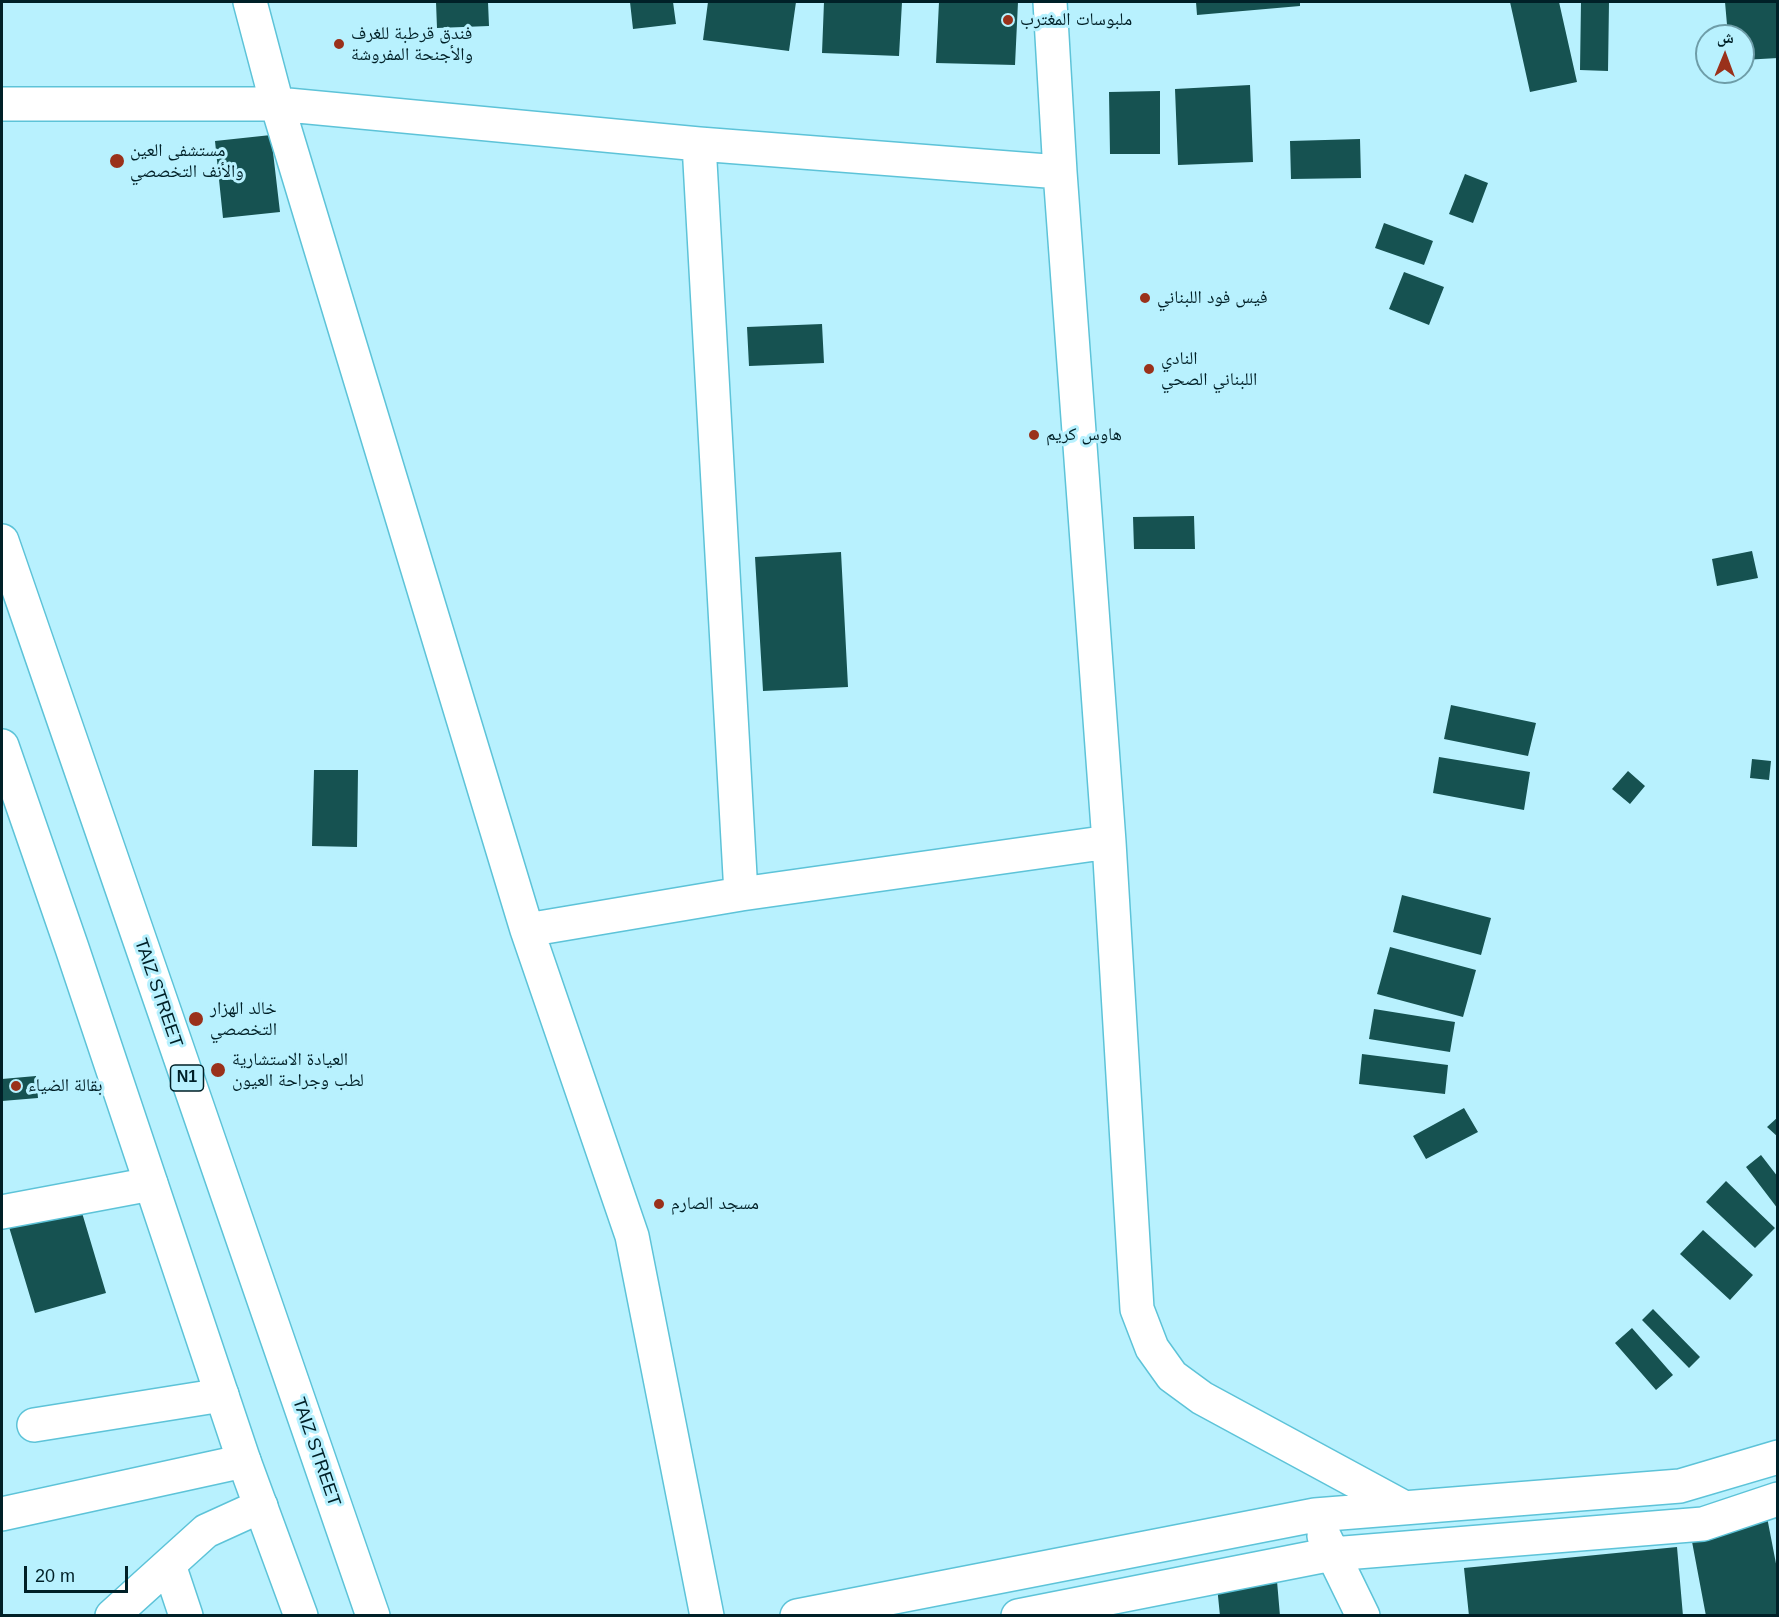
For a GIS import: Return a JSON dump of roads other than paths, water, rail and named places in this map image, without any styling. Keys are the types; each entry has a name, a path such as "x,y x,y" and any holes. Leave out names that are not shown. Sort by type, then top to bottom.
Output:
{"main road":[{"path":"250,2 277,104 527,930 632,1236 706,1616"},
{"path":"1050,2 1060,172 1109,843 1137,1309 1152,1348 1172,1376 1202,1398 1404,1508"},
{"path":"2,104 277,104 699,144 1060,172"},
{"path":"699,144 741,894"},
{"name":"TAIZ STREET","path":"2,541 373,1616"},
{"path":"2,746 244,1461 301,1616"},
{"path":"527,930 741,894 1109,843"},
{"path":"2,1212 151,1184"},
{"path":"33,1425 222,1395"},
{"path":"797,1616 1315,1515 1680,1486 1778,1456"},
{"path":"2,1514 244,1461"},
{"path":"1018,1616 1332,1554 1703,1524 1778,1499"},
{"path":"112,1616 206,1531 261,1506"},
{"path":"1315,1515 1363,1616"},
{"path":"169,1564 186,1616"}],"place":[{"name":"ملبوسات المغترب","path":"1008,20"},
{"name":"فندق قرطبة للغرف والأجنحة المفروشة","path":"339,44"},
{"name":"مستشفى العين والأنف التخصصي","path":"117,161"},
{"name":"فيس فود اللبناني","path":"1145,298"},
{"name":"النادي اللبناني الصحي","path":"1149,369"},
{"name":"هاوس كريم","path":"1034,435"},
{"name":"خالد الهزار التخصصي","path":"196,1019"},
{"name":"العيادة الاستشارية لطب وجراحة العيون","path":"218,1070"},
{"name":"بقالة الضياء","path":"16,1086"},
{"name":"مسجد الصارم","path":"659,1204"}]}
